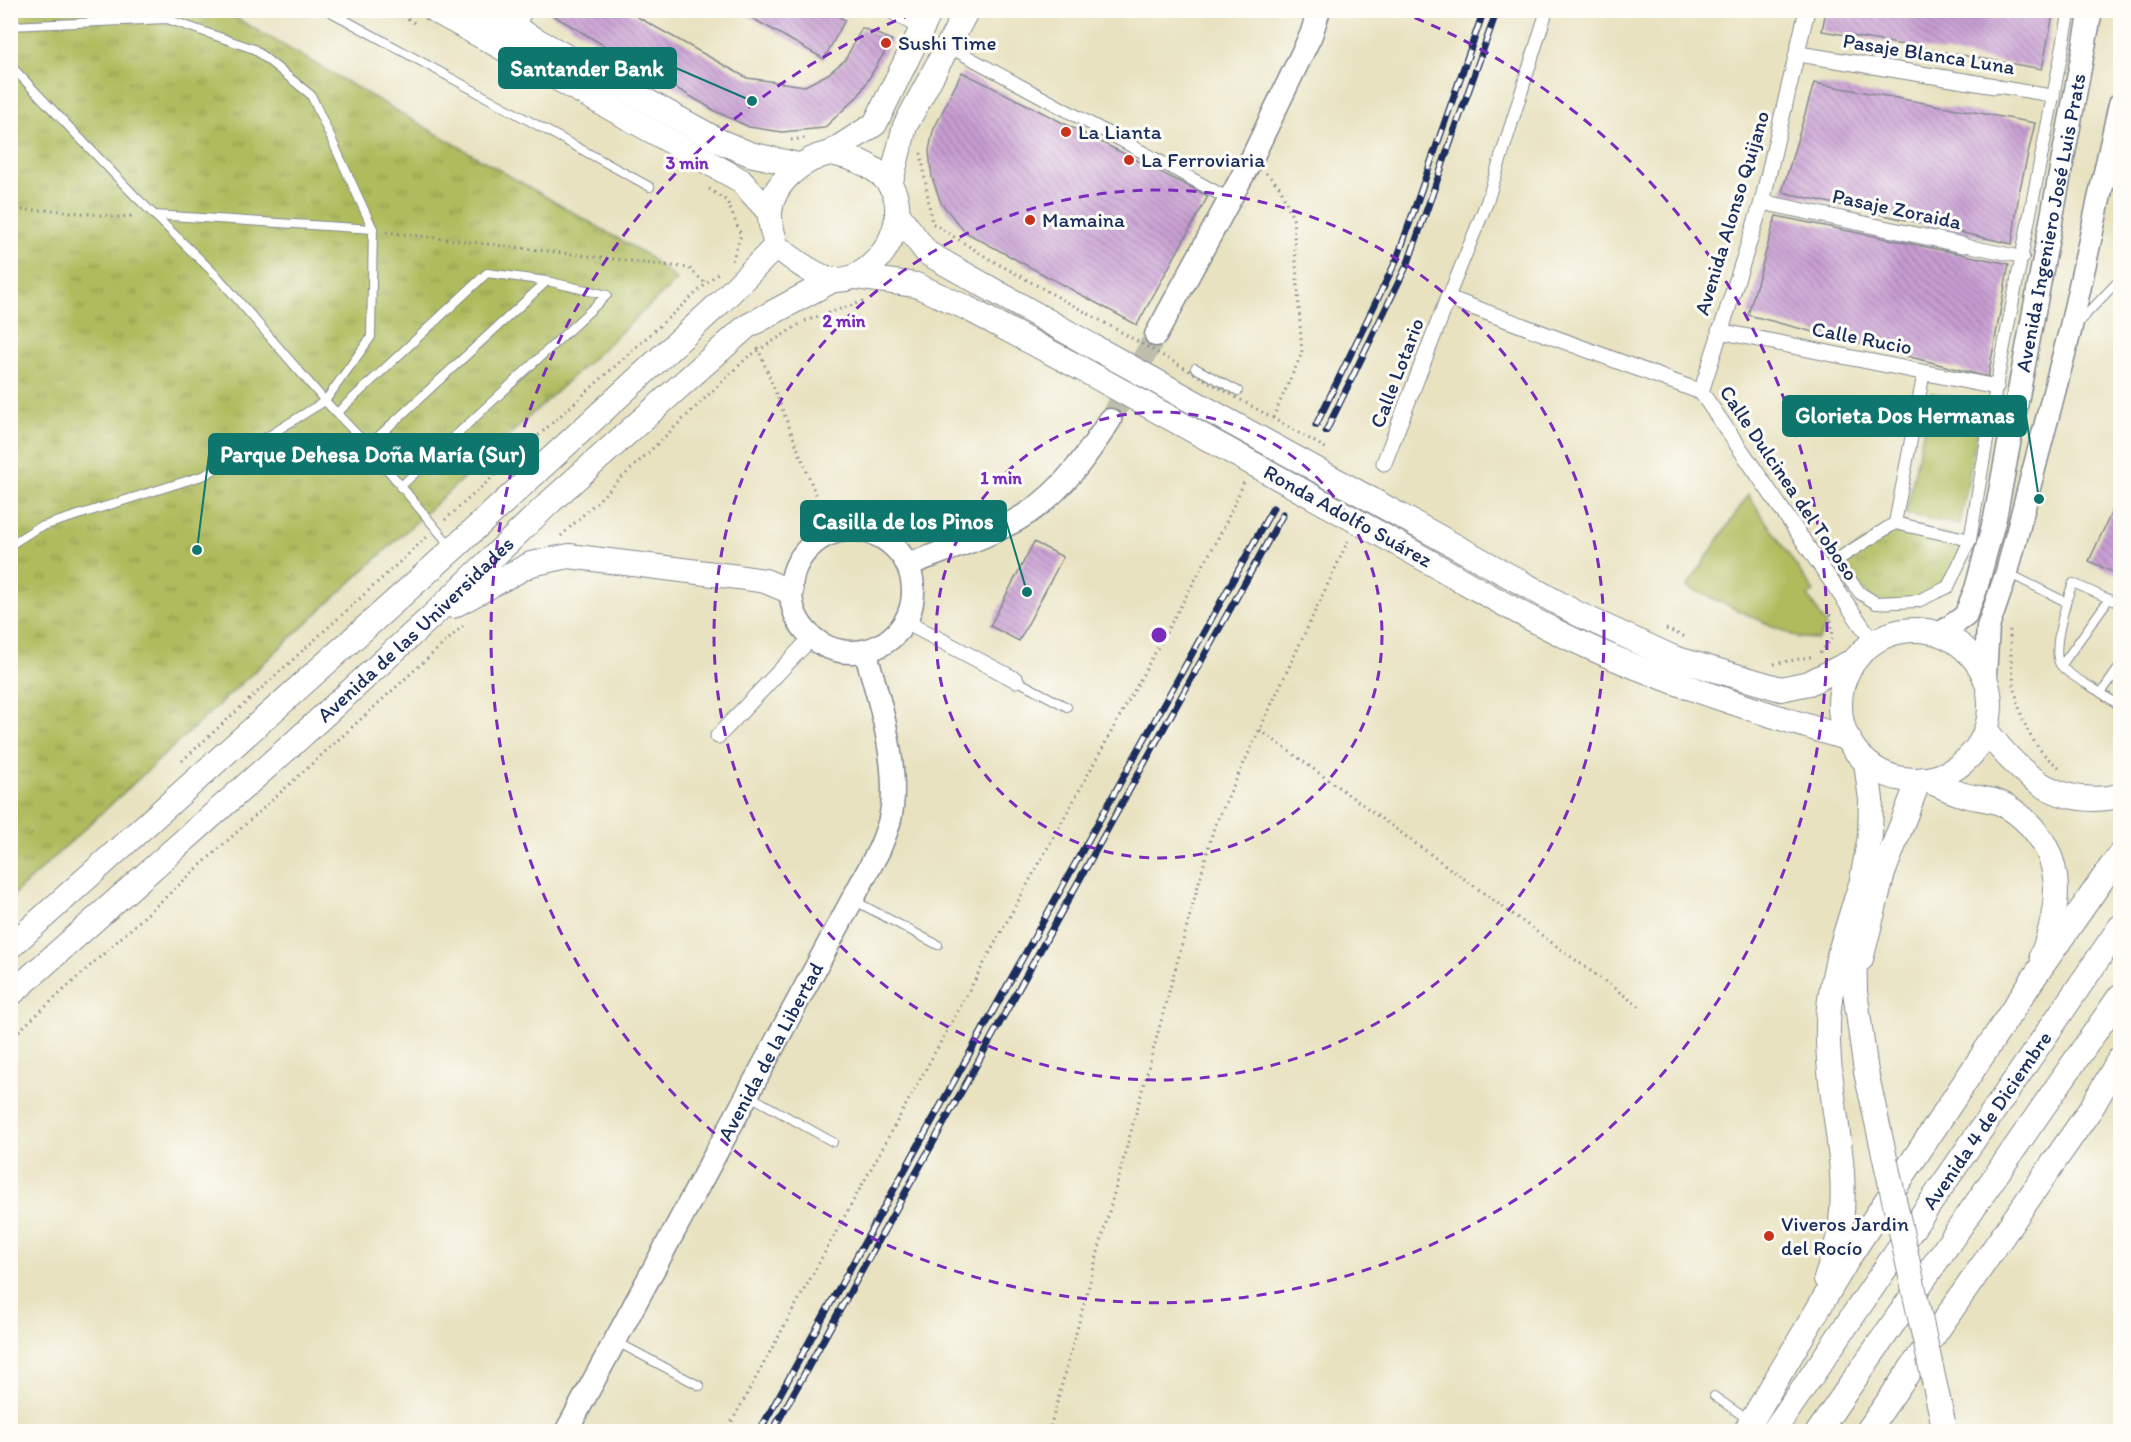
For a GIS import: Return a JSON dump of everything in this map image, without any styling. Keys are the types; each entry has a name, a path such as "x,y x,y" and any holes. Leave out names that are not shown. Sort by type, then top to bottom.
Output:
{"main road":[{"path":"434,10 740,180 770,213"},
{"path":"482,10 522,20 718,141 750,154 798,165"},
{"path":"926,19 874,124 822,145 813,157 798,165 777,191 770,213 776,246 796,263 833,280 856,277 872,265 891,240 897,213 890,185 902,135 967,10"},
{"path":"1156,336 1250,162 1311,35 1319,10"},
{"name":"Avenida Ingeniero José Luis Prats","path":"1940,634 1965,616 1976,589 1995,518 2091,10"},
{"name":"Avenida Ingeniero José Luis Prats","path":"1985,675 1988,627 2007,572 2070,331 2121,104"},
{"path":"822,145 867,165 890,185"},
{"name":"Ronda Adolfo Suárez","path":"897,213 927,253 1578,614 1674,658 1781,689 1809,684 1855,660"},
{"name":"Avenida de las Universidades","path":"10,947 453,549 722,301 776,246"},
{"name":"Ronda Adolfo Suárez","path":"856,277 916,285 967,308 1080,368 1557,632 1663,679 1751,710 1849,739"},
{"name":"Avenida de las Universidades","path":"10,995 432,616 550,502 746,327 833,280"},
{"path":"908,565 998,529 1028,514 1072,473 1110,420"},
{"path":"853,529 876,534 895,546 908,565 914,584 913,604 906,622 895,635 881,645 865,651 846,652 827,647 812,637 797,616 791,592 793,573 802,556 814,542 831,533 853,529"},
{"path":"432,616 483,591 522,568 569,556 738,577 765,582 791,592"},
{"path":"1922,779 1949,772 1972,755 1986,730 1991,699 1985,675 1972,655 1940,634 1917,629 1902,630 1874,642 1855,660 1842,689 1841,712 1849,739 1866,762 1888,775 1922,779 1964,795 2001,804 2019,813 2037,833 2048,850 2057,876 2057,900 2050,935 2033,979"},
{"name":"Avenida de la Libertad","path":"566,1431 879,850 890,818 892,780 885,730 865,651"},
{"path":"1986,730 2007,758 2057,793 2076,800 2103,800 2121,796"},
{"path":"1866,762 1871,800 1870,836 1860,886 1853,953 1855,991 1866,1072 1945,1427"},
{"path":"1855,991 1867,929 1882,873 1922,779"},
{"path":"1756,1428 1802,1337 1849,1257 2033,979 2121,854"},
{"path":"1802,1337 1827,1278 1841,1222 1840,1172 1829,1077 1827,1022 1841,946 1860,886"},
{"name":"Avenida 4 de Diciembre","path":"1756,1428 2121,927"},
{"name":"Avenida 4 de Diciembre","path":"1818,1431 2121,996"},
{"path":"1867,1431 2092,1107 2121,1058"}],"street":[{"path":"890,10 926,19"},
{"path":"1448,298 1487,202 1547,10"},
{"name":"Avenida Alonso Quijano","path":"1701,392 1762,202 1799,54 1807,10"},
{"name":"Avenida Ingeniero José Luis Prats","path":"1894,523 1835,561 1860,593 1876,603 1917,601 1947,587 1970,540 1996,387 2070,10"},
{"path":"948,46 1229,199"},
{"name":"Pasaje Blanca Luna","path":"1799,54 2054,96"},
{"name":"Pasaje Zoraida","path":"1762,202 2023,257"},
{"name":"Calle Dulcinea del Toboso","path":"1448,298 1701,392 1874,642"},
{"name":"Calle Lotario","path":"1384,463 1448,298"},
{"name":"Calle Rucio","path":"1719,331 1996,387"},
{"path":"1924,372 1894,523 1970,540"},
{"path":"906,622 1016,680"},
{"path":"718,736 812,637"}],"lane":[{"path":"327,10 650,187"},
{"path":"10,26 167,19 254,49 311,95 373,229 371,337 325,401 205,475 37,528 10,545"},
{"path":"10,65 135,196 218,277 325,401 368,446 453,549"},
{"path":"155,215 373,229"},
{"path":"337,413 488,273 547,281 607,295 400,487"},
{"path":"2070,331 2121,279"},
{"path":"368,446 547,281"},
{"path":"1195,368 1238,391"},
{"path":"2007,572 2066,602"},
{"path":"2121,604 2073,583 2066,602 2057,657 2061,666 2121,706"},
{"path":"2061,666 2109,599"},
{"path":"2101,693 2121,666"},
{"path":"1016,680 1067,707"},
{"path":"854,900 938,945"},
{"path":"747,1095 832,1142"},
{"path":"615,1340 700,1386"},
{"path":"1714,1396 1756,1428"}],"path":[{"path":"902,135 919,142 932,223 991,260 1330,451"},
{"path":"786,141 822,145"},
{"path":"1250,162 1280,187 1293,219 1302,352 1270,423"},
{"path":"10,210 51,210 119,218 131,216 137,206 135,196"},
{"path":"373,229 417,237 689,268 705,283"},
{"path":"557,539 758,349 805,321 875,298"},
{"path":"758,349 831,533"},
{"path":"726,1431 1223,529 1248,474"},
{"path":"1049,1431 1214,827 1349,540"},
{"path":"10,1039 467,622"},
{"path":"1660,626 1691,639"},
{"path":"2010,628 2013,676 2023,720 2036,747 2050,762 2067,772"},
{"path":"1260,730 1640,1007"}],"green space":[{"path":"11,11 224,11 645,254 677,280 11,897"},
{"path":"1931,393 1982,404 1960,525 1906,514"},
{"path":"1748,495 1814,592 1808,596 1826,625 1819,639 1799,638 1687,587"},
{"path":"1895,523 1970,540 1948,587 1918,601 1876,603 1835,561"}],"building":[{"path":"544,10 625,10 747,78 805,86 828,74 845,60 862,28 892,40 859,95 824,128 782,132 749,127 717,112"},
{"path":"738,10 828,10 845,20 824,59"},
{"path":"1826,10 2054,10 2042,69 1822,31"},
{"path":"962,72 1208,196 1137,325 965,232 941,203 932,177 929,151 933,131"},
{"path":"1814,83 2035,123 2019,193 2012,244 1782,192"},
{"path":"1776,216 2009,264 1988,377 1748,315"},
{"path":"2120,494 2120,576 2089,561"},
{"path":"1034,542 1063,557 1019,641 990,626"}],"tunnel":[{"path":"1110,420 1156,335"}],"railway":[{"path":"1316,425 1397,259 1484,10"},
{"path":"1326,431 1408,263 1497,10"},
{"path":"759,1432 1273,508"},
{"path":"772,1432 1283,514"}],"place":[{"name":"Sushi Time","path":"886,43"},
{"name":"Santander Bank","path":"752,101"},
{"name":"La Lianta","path":"1066,132"},
{"name":"La Ferroviaria","path":"1129,160"},
{"name":"Mamaina","path":"1030,220"},
{"name":"Glorieta Dos Hermanas","path":"2039,499"},
{"name":"Parque Dehesa Doña María (Sur)","path":"197,550"},
{"name":"Casilla de los Pinos","path":"1027,592"},
{"name":"Viveros Jardin del Rocío","path":"1769,1236"}]}
